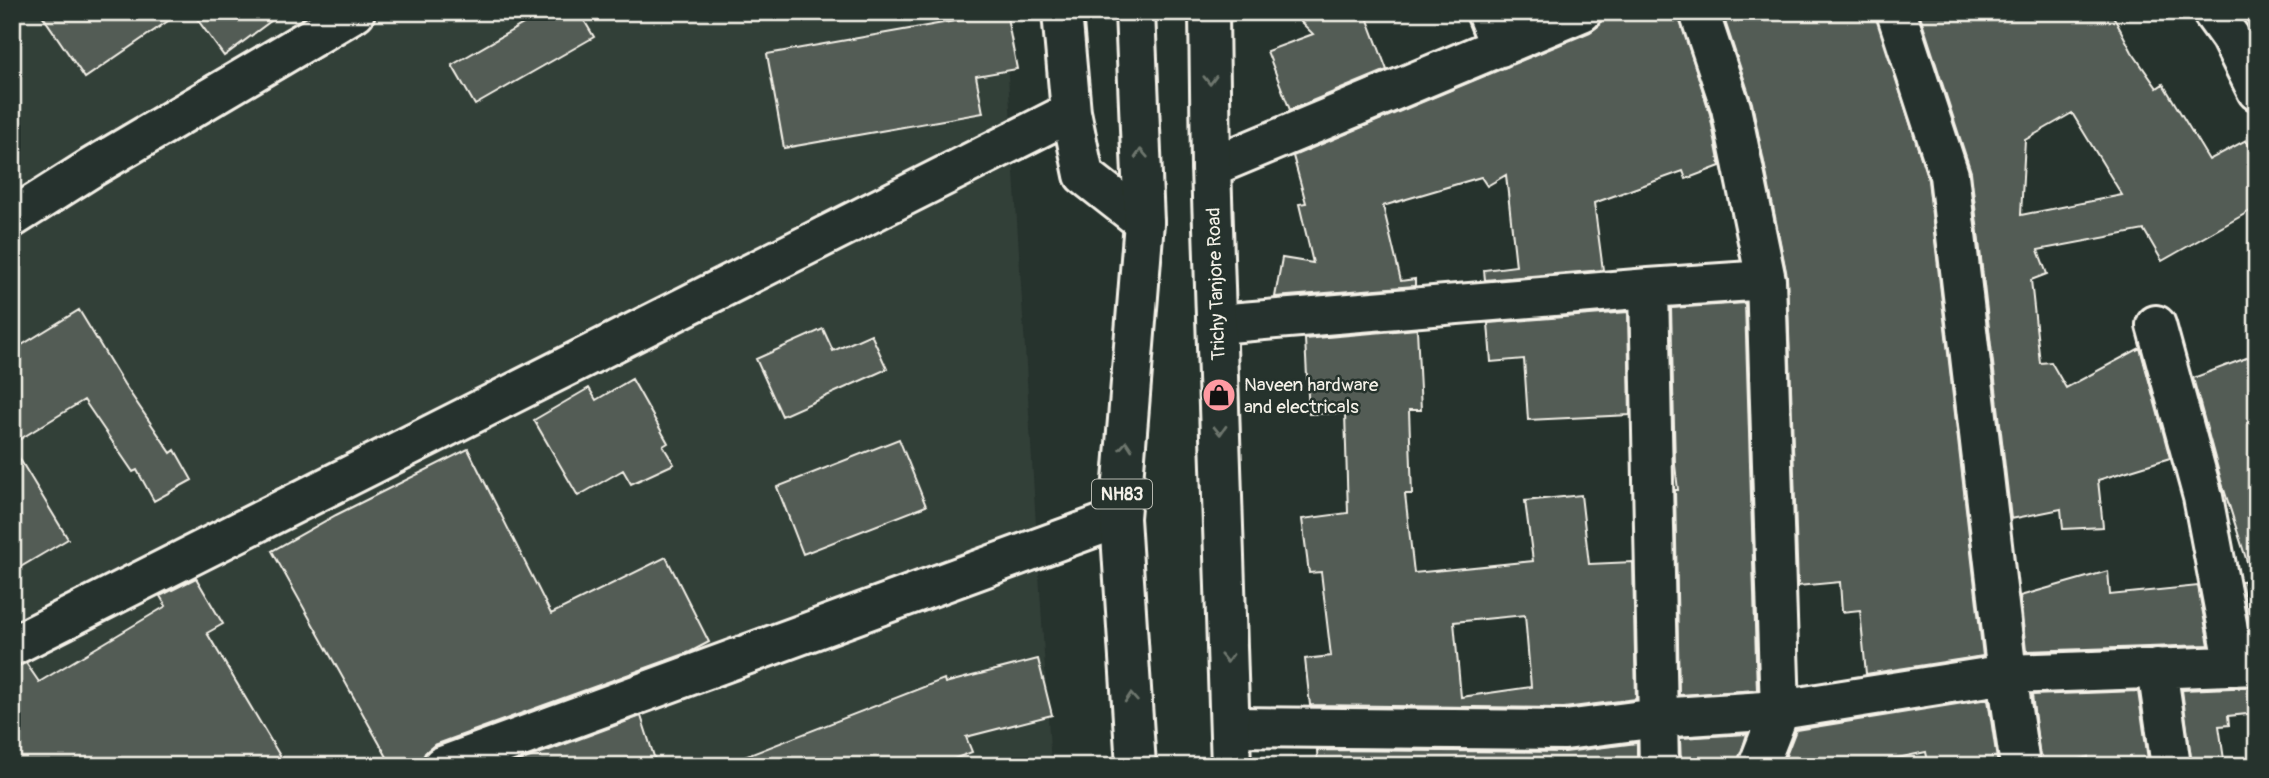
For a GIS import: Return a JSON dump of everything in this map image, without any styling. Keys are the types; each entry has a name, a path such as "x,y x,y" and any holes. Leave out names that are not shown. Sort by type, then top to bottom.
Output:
{"main road":[{"path":"12,218 91,168 355,12"},
{"path":"1062,12 1071,112 1084,175 1144,222"},
{"name":"NH83","path":"1135,12 1144,222 1120,518 1136,766"},
{"name":"Trichy Tanjore Road","path":"1209,12 1211,167 1231,766"},
{"path":"1486,12 1500,47"},
{"path":"1211,167 1582,12"},
{"path":"1699,12 1731,108 1766,280 1780,710 1758,766"},
{"path":"1896,12 1949,175 2020,766"},
{"path":"2212,12 2230,37 2257,91"},
{"path":"12,646 1071,112"},
{"path":"1217,324 1766,280"},
{"path":"1649,288 1659,766"},
{"path":"1230,727 1564,730 1658,718 1780,710 2007,674 2246,666 2156,325"},
{"path":"442,766 1120,518"},
{"path":"2157,668 2171,766"}],"shaded area":[{"path":"12,12 1004,12 1051,766 12,766"}],"building":[{"path":"40,12 181,12 85,78"},
{"path":"192,12 283,12 224,56"},
{"path":"544,12 579,12 594,37 475,105 452,65"},
{"path":"1006,12 1017,69 976,76 983,113 784,148 767,54"},
{"path":"1291,12 1365,12 1387,70 1290,110 1267,51 1313,34"},
{"path":"1603,12 1678,12 1710,114 1720,166 1686,179 1683,171 1594,203 1603,270 1485,280 1484,270 1516,266 1506,175 1487,186 1481,177 1383,206 1401,281 1415,279 1415,286 1275,297 1282,258 1313,263 1299,204 1306,203 1293,156 1590,32 1600,25"},
{"path":"1722,12 1875,12 1928,180 1983,656 1866,674 1860,610 1842,612 1840,582 1798,586 1787,276 1752,103"},
{"path":"1919,12 2111,12 2132,52 2157,88 2163,84 2209,160 2246,140 2257,160 2257,207 2162,261 2144,230 2038,250 2047,274 2031,280 2040,363 2051,362 2066,388 2140,348 2170,458 2098,480 2103,527 2063,529 2061,509 2011,519 1971,172","holes":["2072,113 2122,195 2021,215 2025,140"]},
{"path":"1745,303 1757,690 1679,695 1675,490 1678,490 1671,308"},
{"path":"79,310 124,384 171,453 175,450 192,480 154,501 137,470 133,472 84,400 12,444 12,351"},
{"path":"1628,312 1630,415 1528,420 1524,359 1491,362 1488,323"},
{"path":"823,329 833,351 871,334 887,369 782,416 756,359"},
{"path":"1417,329 1421,410 1409,410 1412,494 1405,494 1414,573 1533,561 1525,501 1581,495 1589,564 1633,562 1636,699 1564,708 1310,705 1305,659 1331,656 1321,572 1309,573 1302,519 1348,513 1345,413 1309,414 1305,339","holes":["1525,615 1531,687 1461,697 1454,622"]},
{"path":"2257,354 2257,567 2249,568 2193,378"},
{"path":"632,379 668,443 663,446 674,464 631,484 623,470 578,496 534,420 589,388 596,400"},
{"path":"899,439 926,506 803,554 777,487"},
{"path":"12,446 68,539 12,572"},
{"path":"468,449 551,614 666,557 709,642 690,652 434,745 425,753 421,766 392,766 272,551 336,515"},
{"path":"2108,571 2110,595 2198,586 2209,645 2026,651 2020,596"},
{"path":"196,578 223,624 207,633 286,766 12,766 12,668 26,663 39,682 166,606 160,596"},
{"path":"2257,580 2257,643 2253,643 2241,581"},
{"path":"1038,659 1052,715 966,737 972,752 936,766 730,766 729,763 944,679 945,683"},
{"path":"2257,687 2257,713 2228,716 2229,725 2219,726 2225,766 2192,766 2182,690"},
{"path":"2138,691 2149,766 2090,766 2088,757 2055,766 2041,766 2032,695"},
{"path":"1988,699 1998,766 1929,766 1926,752 1860,766 1782,766 1796,730"},
{"path":"641,716 657,766 506,766"},
{"path":"1747,734 1737,766 1681,766 1680,738"},
{"path":"1637,743 1637,766 1318,766 1317,750 1565,752"}],"place":[{"name":"Naveen hardware and electricals","path":"1219,395"}]}
